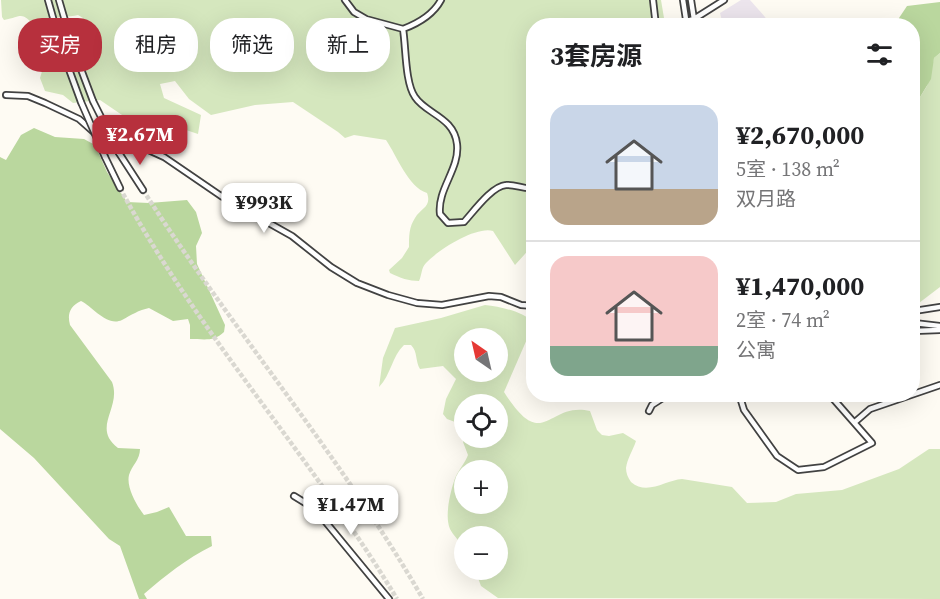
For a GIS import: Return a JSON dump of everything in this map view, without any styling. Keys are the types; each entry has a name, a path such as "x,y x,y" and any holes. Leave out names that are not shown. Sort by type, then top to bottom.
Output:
{"street":[{"path":"48,0 63,53 81,102 120,188"},
{"path":"59,0 73,48 93,101 119,153 143,190"},
{"path":"345,0 354,12 366,19 403,29 426,19 441,0"},
{"path":"653,0 655,18"},
{"path":"683,0 686,18"},
{"path":"691,0 693,18"},
{"path":"699,18 724,0"},
{"path":"403,29 410,84 415,98 445,121 454,132 457,144 456,161 439,205 440,214 444,220 456,224 464,222 499,186 508,184 526,188"},
{"path":"6,95 28,96 79,119 105,142 142,147 164,157 221,196 291,236 357,283 417,303 442,305 489,296 501,297 526,305"},
{"path":"920,310 940,307"},
{"path":"920,324 940,328"},
{"path":"920,330 940,328"},
{"path":"920,392 940,385"},
{"path":"649,411 657,402"},
{"path":"742,402 744,410 777,456 798,470 824,467 872,443 836,402"},
{"path":"855,422 870,409 890,402"},
{"path":"294,496 315,509 388,599"}],"shaded area":[{"path":"741,0 750,0 766,18 721,18 720,13"}],"green space":[{"path":"1,0 661,0 664,18 526,18 526,253 515,265 493,231 477,232 448,246 426,263 419,281 397,276 389,270 402,258 409,247 412,225 427,204 427,193 420,190 409,178 386,140 354,135 345,138 293,102 255,105 211,115 189,99 175,81 160,84 164,98 201,115 198,134 153,119 125,117 100,100 73,103 63,95 45,91 40,78 42,72 102,72 102,18 83,18 78,15 51,18 22,16 4,20"},
{"path":"940,2 940,53 934,58 931,79 920,97 920,18 899,18 907,6"},
{"path":"940,53 940,287 920,302 920,97 927,86 934,58"},
{"path":"34,128 55,137 84,139 95,145 107,172 127,202 187,200 196,212 202,233 196,246 197,264 225,325 224,332 216,337 190,339 188,319 173,321 149,308 122,320 111,321 81,301 74,305 69,314 70,325 112,382 113,400 107,425 110,440 118,448 140,449 128,480 138,507 144,515 169,507 186,536 211,536 212,546 160,580 144,594 147,599 139,599 120,546 109,539 34,458 0,429 0,157 6,160 21,135"},
{"path":"485,305 504,308 526,318 526,341 504,392 505,394 454,394 454,422 447,419 443,414 446,399 454,382 508,382 508,328 454,328 454,377 443,366 420,369 411,345 404,345 379,387 383,358 395,328"},
{"path":"508,398 528,420 537,423 576,410 590,411 597,430 602,435 623,433 636,441 626,468 631,482 637,486 650,487 682,479 732,487 747,503 776,502 796,494 842,490 899,469 929,449 940,449 940,599 498,598 481,586 479,580 508,580 508,526 454,526 454,535 448,523 449,502 454,481 454,514 508,514 508,460 466,460 468,455 465,448 508,448"}],"tunnel":[{"path":"120,188 184,294 329,495 397,599"},
{"path":"143,190 177,242 357,494 423,599"}]}
